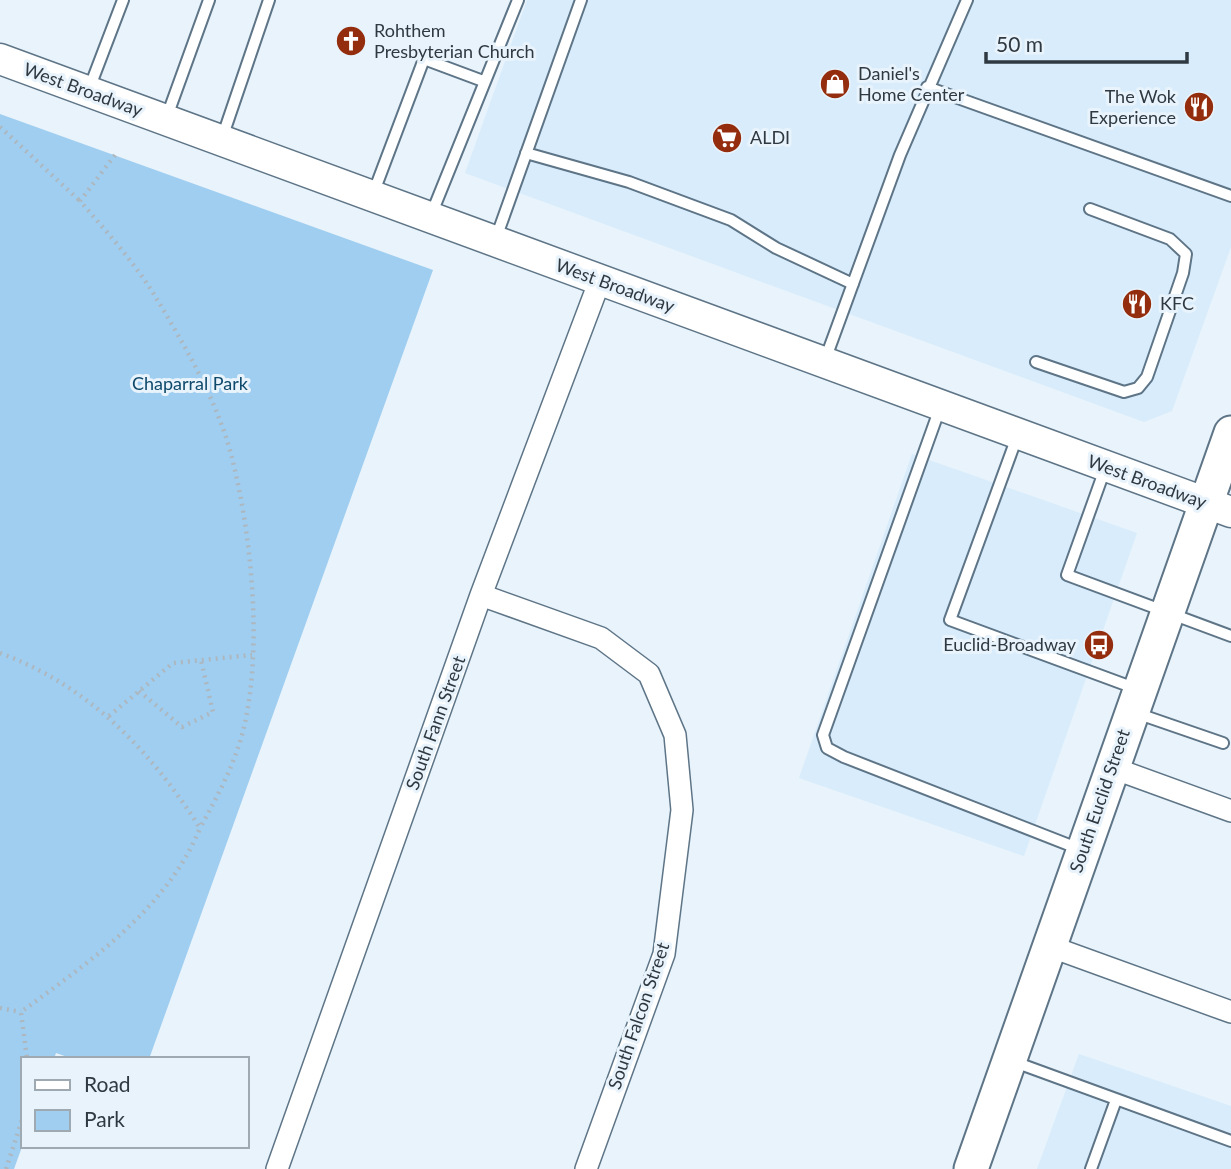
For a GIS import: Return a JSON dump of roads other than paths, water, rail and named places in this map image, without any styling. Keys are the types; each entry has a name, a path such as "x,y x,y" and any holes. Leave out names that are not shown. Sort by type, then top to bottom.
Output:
{"main road":[{"name":"West Broadway","path":"0,59 1218,507"},
{"name":"South Euclid Street","path":"971,1169 1166,612 1218,507 1231,433"}],"street":[{"name":"South Fann Street","path":"277,1169 481,595 600,280"},
{"name":"South Falcon Street","path":"481,595 601,638 649,674 675,735 681,810 664,954 586,1169"},
{"path":"1111,767 1231,811"},
{"path":"1048,946 1231,1012"}],"lane":[{"path":"88,91 122,0"},
{"path":"165,120 209,0"},
{"path":"221,140 269,0"},
{"path":"430,218 483,81 496,58 518,0"},
{"path":"495,241 581,0"},
{"path":"824,362 927,87 967,0"},
{"path":"372,196 424,59 483,81"},
{"path":"927,87 1231,196"},
{"path":"526,153 629,182 731,220 776,248 853,284"},
{"path":"1036,362 1124,392 1138,388 1147,377 1184,273 1186,254 1178,243 1090,209"},
{"path":"941,406 822,735 827,748 844,757 1082,850"},
{"path":"1018,434 950,620 1135,700 1223,743"},
{"path":"1106,466 1067,575 1231,636"},
{"path":"1009,1060 1231,1141"},
{"path":"1091,1169 1116,1100"}],"place":[{"name":"Rohthem Presbyterian Church","path":"351,41"},
{"name":"Daniel's Home Center","path":"835,84"},
{"name":"The Wok Experience","path":"1199,107"},
{"name":"ALDI","path":"727,138"},
{"name":"KFC","path":"1137,304"},
{"name":"Euclid-Broadway","path":"1099,645"}],"park label":[{"name":"Chaparral Park","path":"190,384"}]}
